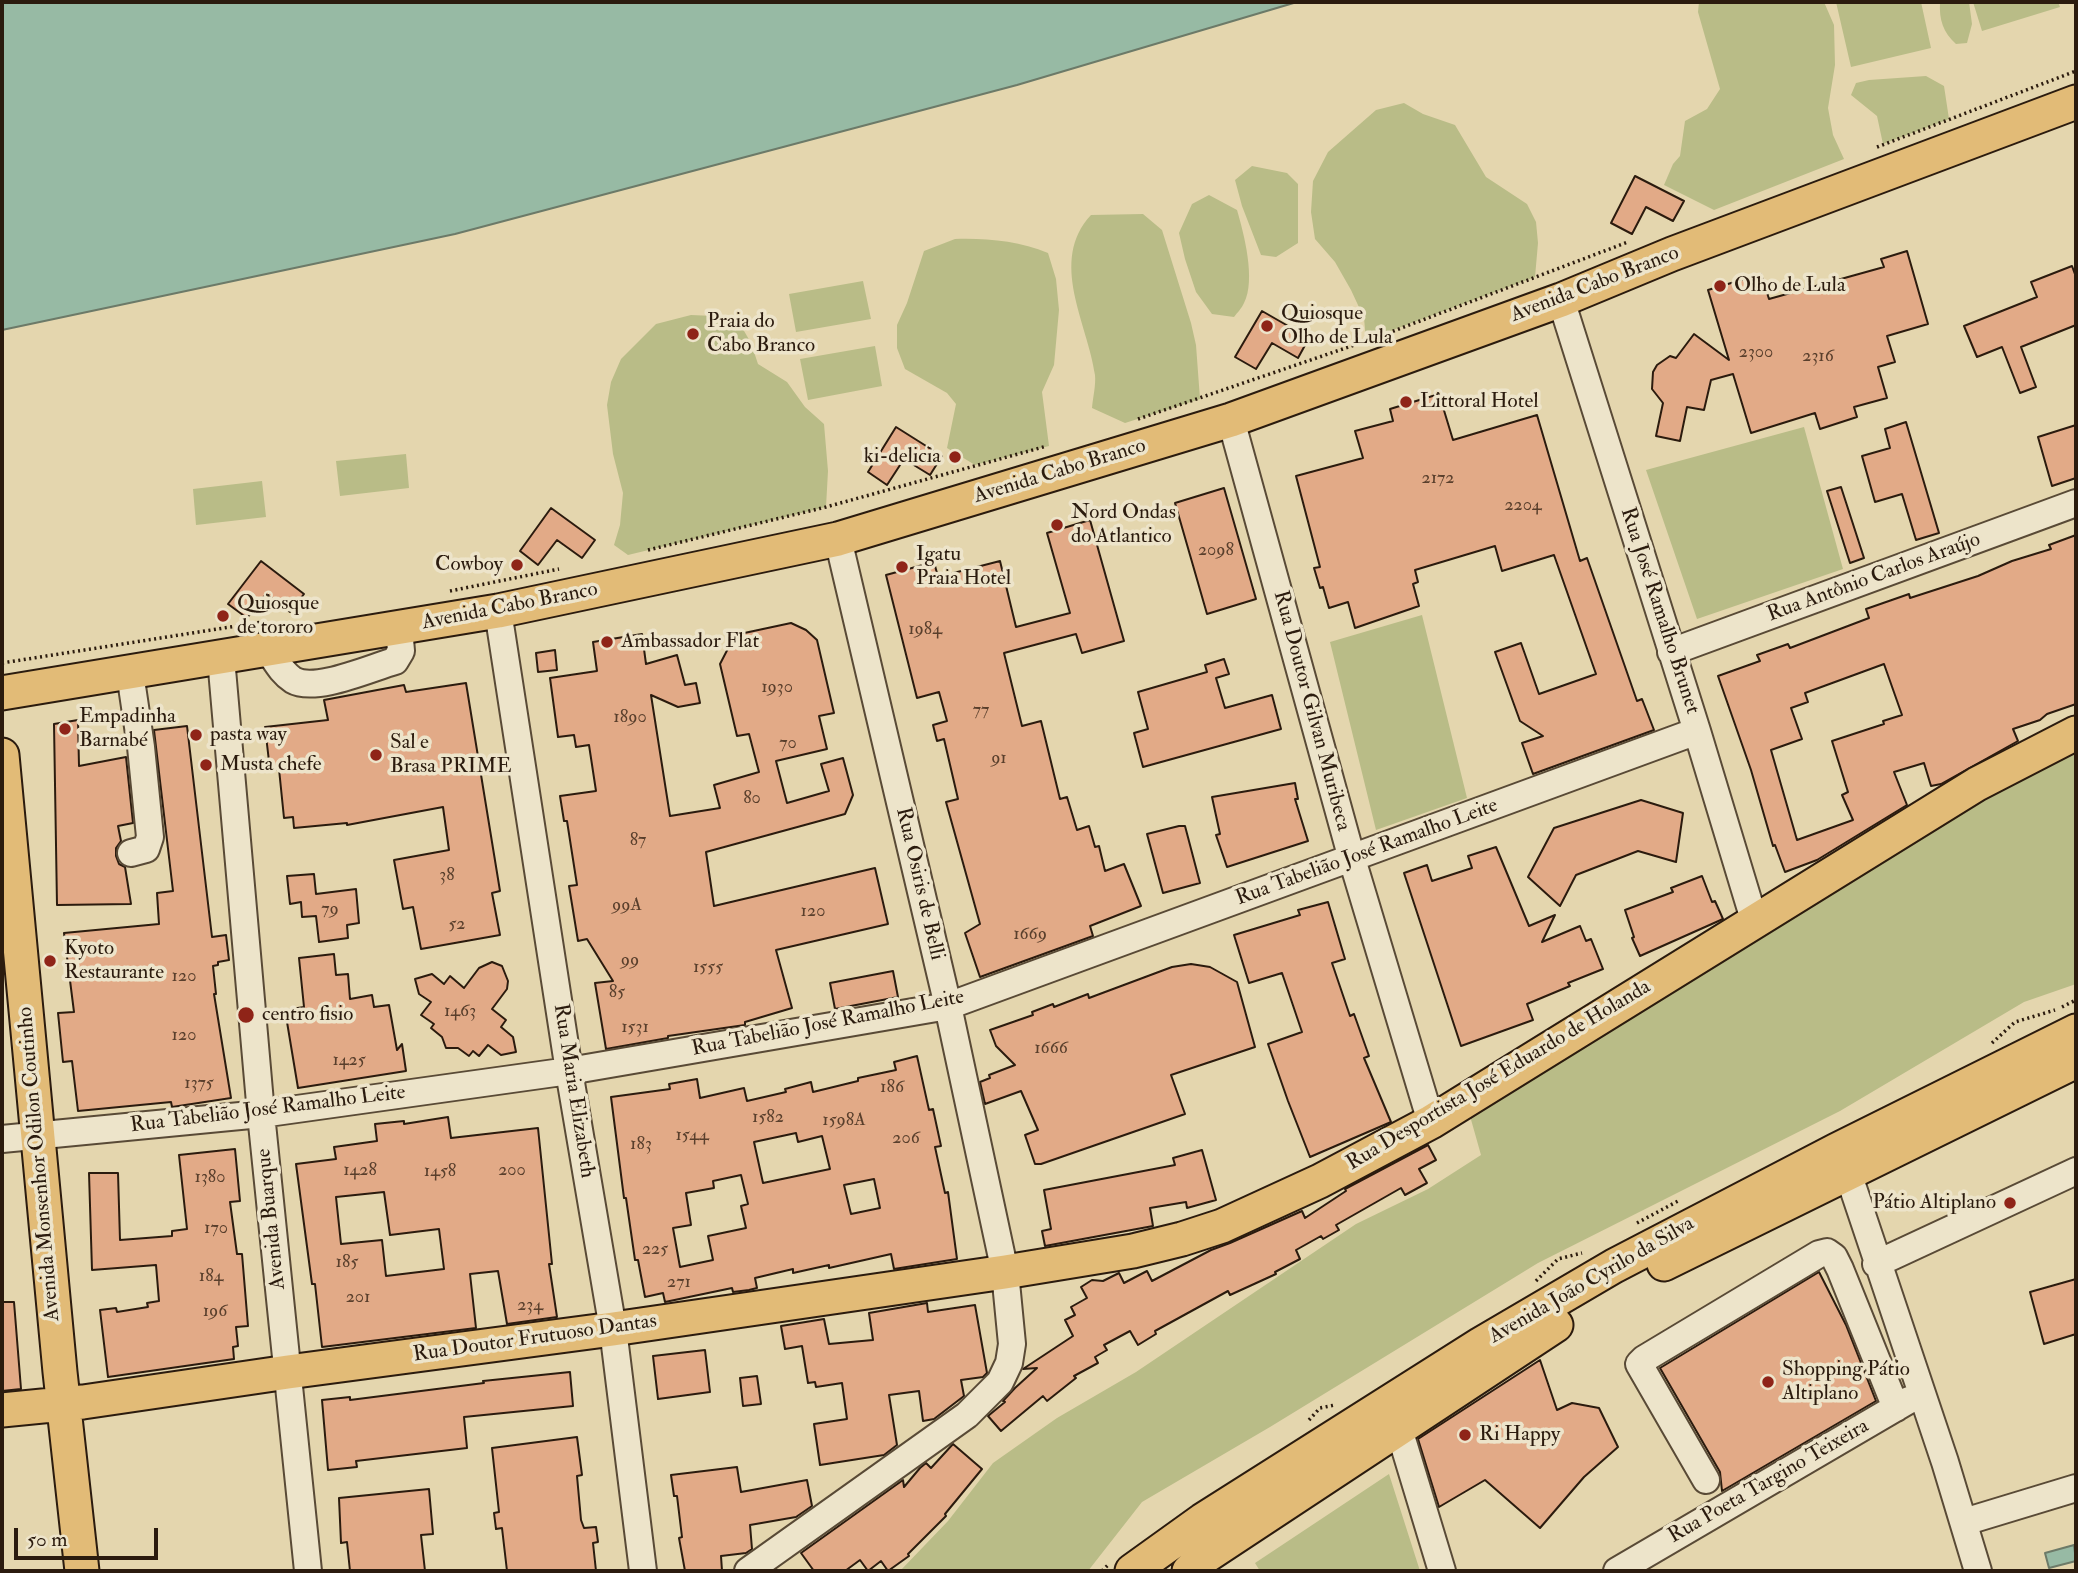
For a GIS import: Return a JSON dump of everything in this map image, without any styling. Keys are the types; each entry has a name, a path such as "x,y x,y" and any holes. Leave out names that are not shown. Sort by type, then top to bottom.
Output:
{"main road":[{"name":"Avenida Cabo Branco","path":"2,693 498,611 838,539 1231,420 1561,300 1685,249 2076,102"},
{"name":"Rua Desportista José Eduardo de Holanda","path":"1005,1272 1133,1251 1182,1239 1222,1226 1321,1181 1431,1122 1978,784 2076,733"},
{"name":"Avenida Monsenhor Odilon Coutinho","path":"2,755 37,1136 82,1571"},
{"name":"Avenida João Cyrilo da Silva","path":"1132,1571 1203,1520 1481,1344 1614,1266 1813,1162 2076,1031"},
{"name":"Avenida João Cyrilo da Silva","path":"1189,1571 1206,1556 1535,1338 1630,1280 2076,1061"},
{"name":"Rua Doutor Frutuoso Dantas","path":"2,1410 64,1404 613,1329 1005,1272"}],"street":[{"name":"Rua José Ramalho Brunet","path":"1561,300 1755,923"},
{"name":"Rua Doutor Gilvan Muribeca","path":"1231,420 1352,859 1431,1122"},
{"name":"Rua Antônio Carlos Araújo","path":"1671,652 2076,503"},
{"name":"Rua Osiris de Belli","path":"838,539 948,1006 1005,1272"},
{"name":"Rua Maria Elizabeth","path":"498,611 569,1071 613,1329 643,1571"},
{"name":"Avenida Buarque","path":"220,658 261,1114 309,1571"},
{"path":"130,673 141,747 149,837 146,849 131,853"},
{"name":"Rua Tabelião José Ramalho Leite","path":"2,1139 261,1114 569,1071 948,1006 1697,731"},
{"path":"1876,1264 2076,1171"},
{"path":"1847,1173 1978,1571"},
{"path":"1706,1480 1639,1364 1819,1254 1826,1252 1833,1257 1840,1269 1896,1408"},
{"path":"748,1571 967,1415 1000,1382 1009,1363 1012,1344 1005,1272"},
{"name":"Rua Poeta Targino Teixeira","path":"1617,1571 1920,1394"},
{"path":"1399,1429 1442,1571"},
{"path":"1964,1522 2076,1488"}],"path":[{"path":"1883,144 2076,71"},
{"path":"1137,419 1375,338 1592,256"},
{"path":"641,552 826,507 1049,446"},
{"path":"2,663 203,630"}],"shaded area":[{"path":"2,2 1297,2 1017,85 455,234 2,330"},
{"path":"1699,2 1824,2 1834,25 1835,65 1828,108 1833,135 1844,159 1714,210 1664,185 1673,164 1680,156 1685,121 1707,109 1720,89 1698,12"},
{"path":"1836,2 1921,2 1931,48 1851,67"},
{"path":"1940,2 1969,2 1972,24 1967,43 1956,44 1948,35 1941,20"},
{"path":"1973,2 2058,2 2060,7 1982,31"},
{"path":"1926,76 1944,86 1949,119 1883,144 1877,116 1851,95 1856,83"},
{"path":"1404,103 1423,114 1455,125 1486,177 1527,204 1536,222 1538,243 1535,277 1366,340 1364,318 1351,290 1335,262 1315,239 1311,212 1313,181 1328,152 1376,110"},
{"path":"1252,166 1287,173 1298,184 1298,243 1276,257 1261,255 1235,180"},
{"path":"1209,195 1237,210 1245,244 1249,282 1243,305 1234,317 1212,314 1196,292 1179,233 1192,204"},
{"path":"1143,214 1162,230 1191,323 1196,345 1200,399 1125,423 1092,408 1095,375 1074,293 1072,252 1079,233 1091,215"},
{"path":"955,239 1002,241 1048,253 1056,279 1059,310 1054,365 1042,392 1049,446 975,465 947,448 956,404 947,393 905,369 897,348 897,325 924,251"},
{"path":"863,281 871,319 796,332 789,294"},
{"path":"691,315 736,317 751,343 758,364 787,382 805,407 824,424 828,471 826,507 628,555 614,545 620,525 623,493 613,454 607,405 611,382 621,359 656,324"},
{"path":"875,346 882,386 808,400 800,359"},
{"path":"1804,427 1843,569 1697,619 1646,470"},
{"path":"406,454 409,488 340,496 336,461"},
{"path":"262,481 266,517 196,525 193,489"},
{"path":"1422,615 1467,798 1376,830 1330,642"},
{"path":"2076,743 2076,984 2024,1002 1840,1111 1538,1263 1142,1502 1088,1571 900,1571 948,1521 993,1463 1057,1418 1136,1372 1356,1224 1428,1189 1481,1155 1470,1116"},
{"path":"1389,1474 1420,1571 1260,1571 1255,1563"},
{"path":"2074,1545 2076,1561 2049,1568 2045,1553"}],"building":[{"path":"1635,176 1684,201 1673,221 1646,207 1632,234 1611,223"},
{"path":"1907,251 1928,324 1887,336 1895,362 1878,367 1887,398 1854,407 1857,417 1820,429 1815,413 1751,433 1733,374 1711,380 1704,410 1687,407 1680,441 1656,436 1663,403 1652,389 1653,372 1657,365 1670,356 1676,358 1694,334 1729,360 1708,290 1761,274 1769,299 1884,267 1881,259"},
{"path":"2072,266 2076,277 2076,325 2021,347 2036,387 2020,393 2002,347 1977,357 1964,326 2037,297 2031,282"},
{"path":"1262,311 1309,338 1298,358 1272,343 1256,369 1235,357"},
{"path":"1439,394 1453,440 1537,415 1580,561 1587,558 1637,701 1642,699 1654,730 1533,774 1522,743 1543,736 1520,721 1495,652 1521,643 1539,694 1596,674 1554,555 1502,571 1495,546 1415,570 1418,582 1413,584 1419,606 1355,628 1348,602 1329,608 1314,568 1320,567 1296,476 1363,458 1355,431 1393,421 1390,409"},
{"path":"1906,422 1939,533 1916,540 1902,494 1875,502 1862,456 1890,448 1885,429"},
{"path":"2076,425 2076,478 2052,486 2038,437"},
{"path":"896,427 942,456 930,475 904,459 887,485 868,472"},
{"path":"1841,487 1864,558 1850,563 1827,491"},
{"path":"1224,488 1256,599 1207,614 1175,503"},
{"path":"551,508 595,540 582,558 557,540 538,565 520,551"},
{"path":"1090,520 1124,641 1082,653 1076,634 1004,653 1022,726 1041,721 1060,799 1067,797 1077,830 1089,826 1095,847 1099,846 1105,871 1124,864 1141,906 1090,926 1093,936 980,977 965,933 980,924 946,802 958,799 944,739 937,741 933,725 947,721 939,692 917,698 886,575 934,562 938,577 1000,561 1016,627 1070,613 1047,533"},
{"path":"2076,535 2076,704 2013,729 2018,741 1941,784 1931,786 1924,763 1894,772 1907,805 1817,860 1785,872 1775,845 1773,846 1751,770 1718,676 1760,661 1757,655 1788,644 1790,648 1869,618 1866,609 1909,594 1910,598 1978,576 2012,561 2051,549 2049,545","holes":["1884,664 1902,715 1883,721 1884,724 1832,741 1848,792 1842,795 1853,820 1797,840 1771,750 1802,739 1791,708 1808,702 1805,693"]},
{"path":"261,561 304,594 290,612 266,594 247,618 228,604"},
{"path":"791,623 806,630 817,640 834,713 819,716 827,749 776,761 787,803 829,791 821,764 843,758 853,795 845,814 706,852 714,906 875,868 888,924 776,950 792,1008 745,1022 745,1025 668,1036 606,1049 595,983 613,981 587,939 578,941 569,886 577,885 567,821 564,821 560,796 596,791 589,745 576,747 574,735 558,737 550,678 597,671 593,642 642,634 646,664 677,655 685,685 696,683 700,703 678,707 651,695 670,816 720,808 714,785 759,772 749,734 737,736 720,664 735,635"},
{"path":"555,650 557,670 538,672 536,653"},
{"path":"1224,659 1229,674 1216,678 1225,708 1272,695 1281,729 1143,767 1134,733 1148,729 1138,692 1207,672 1205,665"},
{"path":"466,683 500,891 492,893 500,935 421,949 413,907 403,909 394,860 449,850 443,807 347,825 294,828 293,817 284,818 279,769 270,770 265,727 328,720 324,700 404,685 406,692"},
{"path":"78,720 79,766 126,757 133,823 118,826 121,841 116,848 116,856 119,864 125,867 131,904 57,905 54,724"},
{"path":"187,726 212,937 226,935 229,960 213,966 214,994 231,1098 172,1107 171,1102 78,1111 72,1061 63,1062 58,1013 74,1012 64,933 159,924 157,893 173,891 154,730"},
{"path":"1295,783 1298,799 1295,799 1308,841 1227,867 1216,835 1220,834 1212,797"},
{"path":"1641,800 1683,813 1676,862 1638,851 1576,875 1560,906 1528,877 1554,828"},
{"path":"1185,826 1200,883 1163,893 1147,834"},
{"path":"1496,847 1529,926 1555,915 1542,942 1580,926 1586,941 1591,939 1603,969 1527,1004 1533,1020 1461,1046 1404,873 1427,865 1432,881 1472,868 1468,856"},
{"path":"314,874 316,894 356,889 359,923 347,925 348,938 319,942 316,916 302,917 301,902 290,904 287,876"},
{"path":"1702,876 1712,902 1715,901 1723,919 1640,956 1625,910 1673,892 1671,888"},
{"path":"1328,902 1345,959 1332,963 1350,1016 1354,1014 1369,1056 1364,1058 1391,1122 1310,1157 1268,1044 1302,1032 1282,973 1249,983 1234,935 1300,915 1298,910"},
{"path":"334,954 336,975 348,974 350,999 372,995 374,1007 389,1005 397,1050 402,1044 406,1071 298,1088 285,1010 304,1007 299,958"},
{"path":"492,962 502,966 508,981 507,989 492,1009 506,1020 501,1027 513,1037 516,1052 501,1055 488,1045 479,1056 473,1051 469,1056 458,1048 446,1048 442,1037 431,1028 434,1024 421,1015 431,1002 419,994 415,979 432,974 444,984 450,976 464,988 479,968"},
{"path":"1191,964 1210,967 1237,982 1255,1047 1171,1075 1185,1114 1035,1164 1025,1135 1038,1130 1021,1091 985,1104 980,1082 990,1078 989,1075 1015,1065 996,1046 990,1030 1033,1015 1032,1012 1053,1004 1054,1007 1088,994 1089,998 1172,967"},
{"path":"893,971 898,997 835,1009 830,983"},
{"path":"917,1056 929,1110 933,1109 941,1146 935,1147 945,1193 948,1192 957,1259 894,1269 891,1254 829,1268 829,1265 793,1273 793,1269 755,1278 757,1288 749,1290 733,1292 732,1288 665,1302 663,1293 645,1297 638,1260 635,1260 624,1198 611,1097 670,1089 669,1084 697,1079 700,1098 744,1088 747,1101 786,1092 785,1089 811,1082 813,1092 858,1081 858,1078 896,1070 894,1062","holes":["796,1133 798,1142 822,1136 830,1169 763,1183 754,1142","741,1175 748,1204 741,1206 746,1228 708,1236 713,1260 680,1267 673,1228 691,1225 686,1193 714,1188 713,1181","874,1179 880,1208 851,1214 844,1185"]},
{"path":"448,1117 451,1138 538,1128 552,1264 549,1264 557,1317 507,1324 498,1271 470,1274 476,1328 322,1347 296,1164 336,1159 334,1147 377,1141 375,1124 404,1121 404,1124","holes":["384,1192 390,1235 439,1229 444,1269 386,1276 382,1240 341,1244 336,1197"]},
{"path":"1428,1145 1436,1160 1419,1169 1427,1183 1405,1195 1401,1188 1336,1225 1339,1230 1323,1239 1321,1236 1296,1250 1300,1259 1275,1272 1276,1274 1230,1295 1228,1291 1155,1331 1156,1334 1138,1345 1130,1331 1104,1345 1107,1350 1095,1357 1098,1363 1074,1376 1076,1378 1047,1401 1043,1396 1001,1431 988,1416 1037,1368 1023,1369 1073,1336 1065,1320 1075,1315 1071,1307 1087,1298 1081,1287 1092,1280 1103,1281 1119,1273 1124,1283 1147,1271 1152,1281 1211,1250 1302,1211 1305,1218 1346,1191 1345,1189"},
{"path":"235,1149 240,1201 230,1202 237,1254 242,1254 248,1326 236,1327 238,1346 233,1347 234,1359 108,1377 100,1310 116,1308 117,1312 148,1307 147,1303 159,1301 156,1265 92,1270 89,1173 118,1173 120,1240 172,1236 172,1231 187,1229 179,1155"},
{"path":"1202,1150 1216,1200 1187,1208 1186,1202 1150,1208 1153,1226 1045,1246 1042,1231 1051,1229 1044,1190 1175,1165 1173,1158"},
{"name":"Shopping Pátio Altiplano","path":"1819,1272 1846,1325 1876,1401 1722,1491 1720,1472 1660,1368"},
{"path":"2076,1279 2076,1334 2044,1344 2030,1292"},
{"path":"2,1302 14,1302 21,1389 2,1391"},
{"path":"927,1303 928,1312 975,1305 987,1373 983,1377 961,1380 964,1396 934,1419 923,1421 919,1391 889,1395 897,1445 884,1455 820,1465 814,1424 847,1419 842,1383 816,1387 815,1382 808,1383 802,1346 785,1349 781,1326 824,1319 829,1344 873,1340 869,1313"},
{"path":"705,1350 710,1392 658,1399 653,1356"},
{"path":"1540,1360 1557,1410 1572,1403 1599,1408 1618,1447 1584,1477 1540,1528 1485,1480 1439,1507 1418,1439"},
{"path":"570,1372 573,1406 464,1417 467,1448 356,1461 357,1467 328,1470 322,1400 350,1397 350,1400"},
{"path":"757,1376 761,1404 743,1406 740,1378"},
{"path":"577,1437 582,1475 577,1476 581,1520 584,1528 596,1527 598,1542 593,1543 596,1571 507,1571 502,1528 496,1529 494,1513 499,1512 492,1448"},
{"path":"953,1444 982,1469 946,1516 909,1556 888,1571 881,1561 868,1571 860,1560 845,1571 814,1571 801,1553 903,1480 904,1487 926,1463 931,1468"},
{"path":"737,1467 741,1492 807,1480 812,1506 796,1517 750,1525 752,1549 746,1553 721,1556 722,1571 685,1571 679,1538 682,1537 677,1496 674,1496 671,1475"},
{"path":"429,1489 433,1534 421,1535 425,1571 350,1571 347,1542 341,1543 339,1498"}],"place":[{"name":"Olho de Lula","path":"1720,286"},
{"name":"Quiosque Olho de Lula","path":"1267,326"},
{"name":"Praia do Cabo Branco","path":"693,334"},
{"name":"Littoral Hotel","path":"1406,402"},
{"name":"ki-delicia","path":"955,457"},
{"name":"Nord Ondas do Atlantico","path":"1057,525"},
{"name":"Cowboy","path":"517,565"},
{"name":"Igatu Praia Hotel","path":"902,567"},
{"name":"Quiosque de tororo","path":"223,616"},
{"name":"Ambassador Flat","path":"607,642"},
{"name":"Empadinha Barnabé","path":"65,729"},
{"name":"pasta way","path":"196,735"},
{"name":"Sal e Brasa PRIME","path":"376,755"},
{"name":"Musta chefe","path":"206,765"},
{"name":"Kyoto Restaurante","path":"50,961"},
{"name":"centro fisio","path":"246,1015"},
{"name":"Pátio Altiplano","path":"2010,1203"},
{"name":"Shopping Pátio Altiplano","path":"1768,1382"},
{"name":"Ri Happy","path":"1465,1435"}]}
